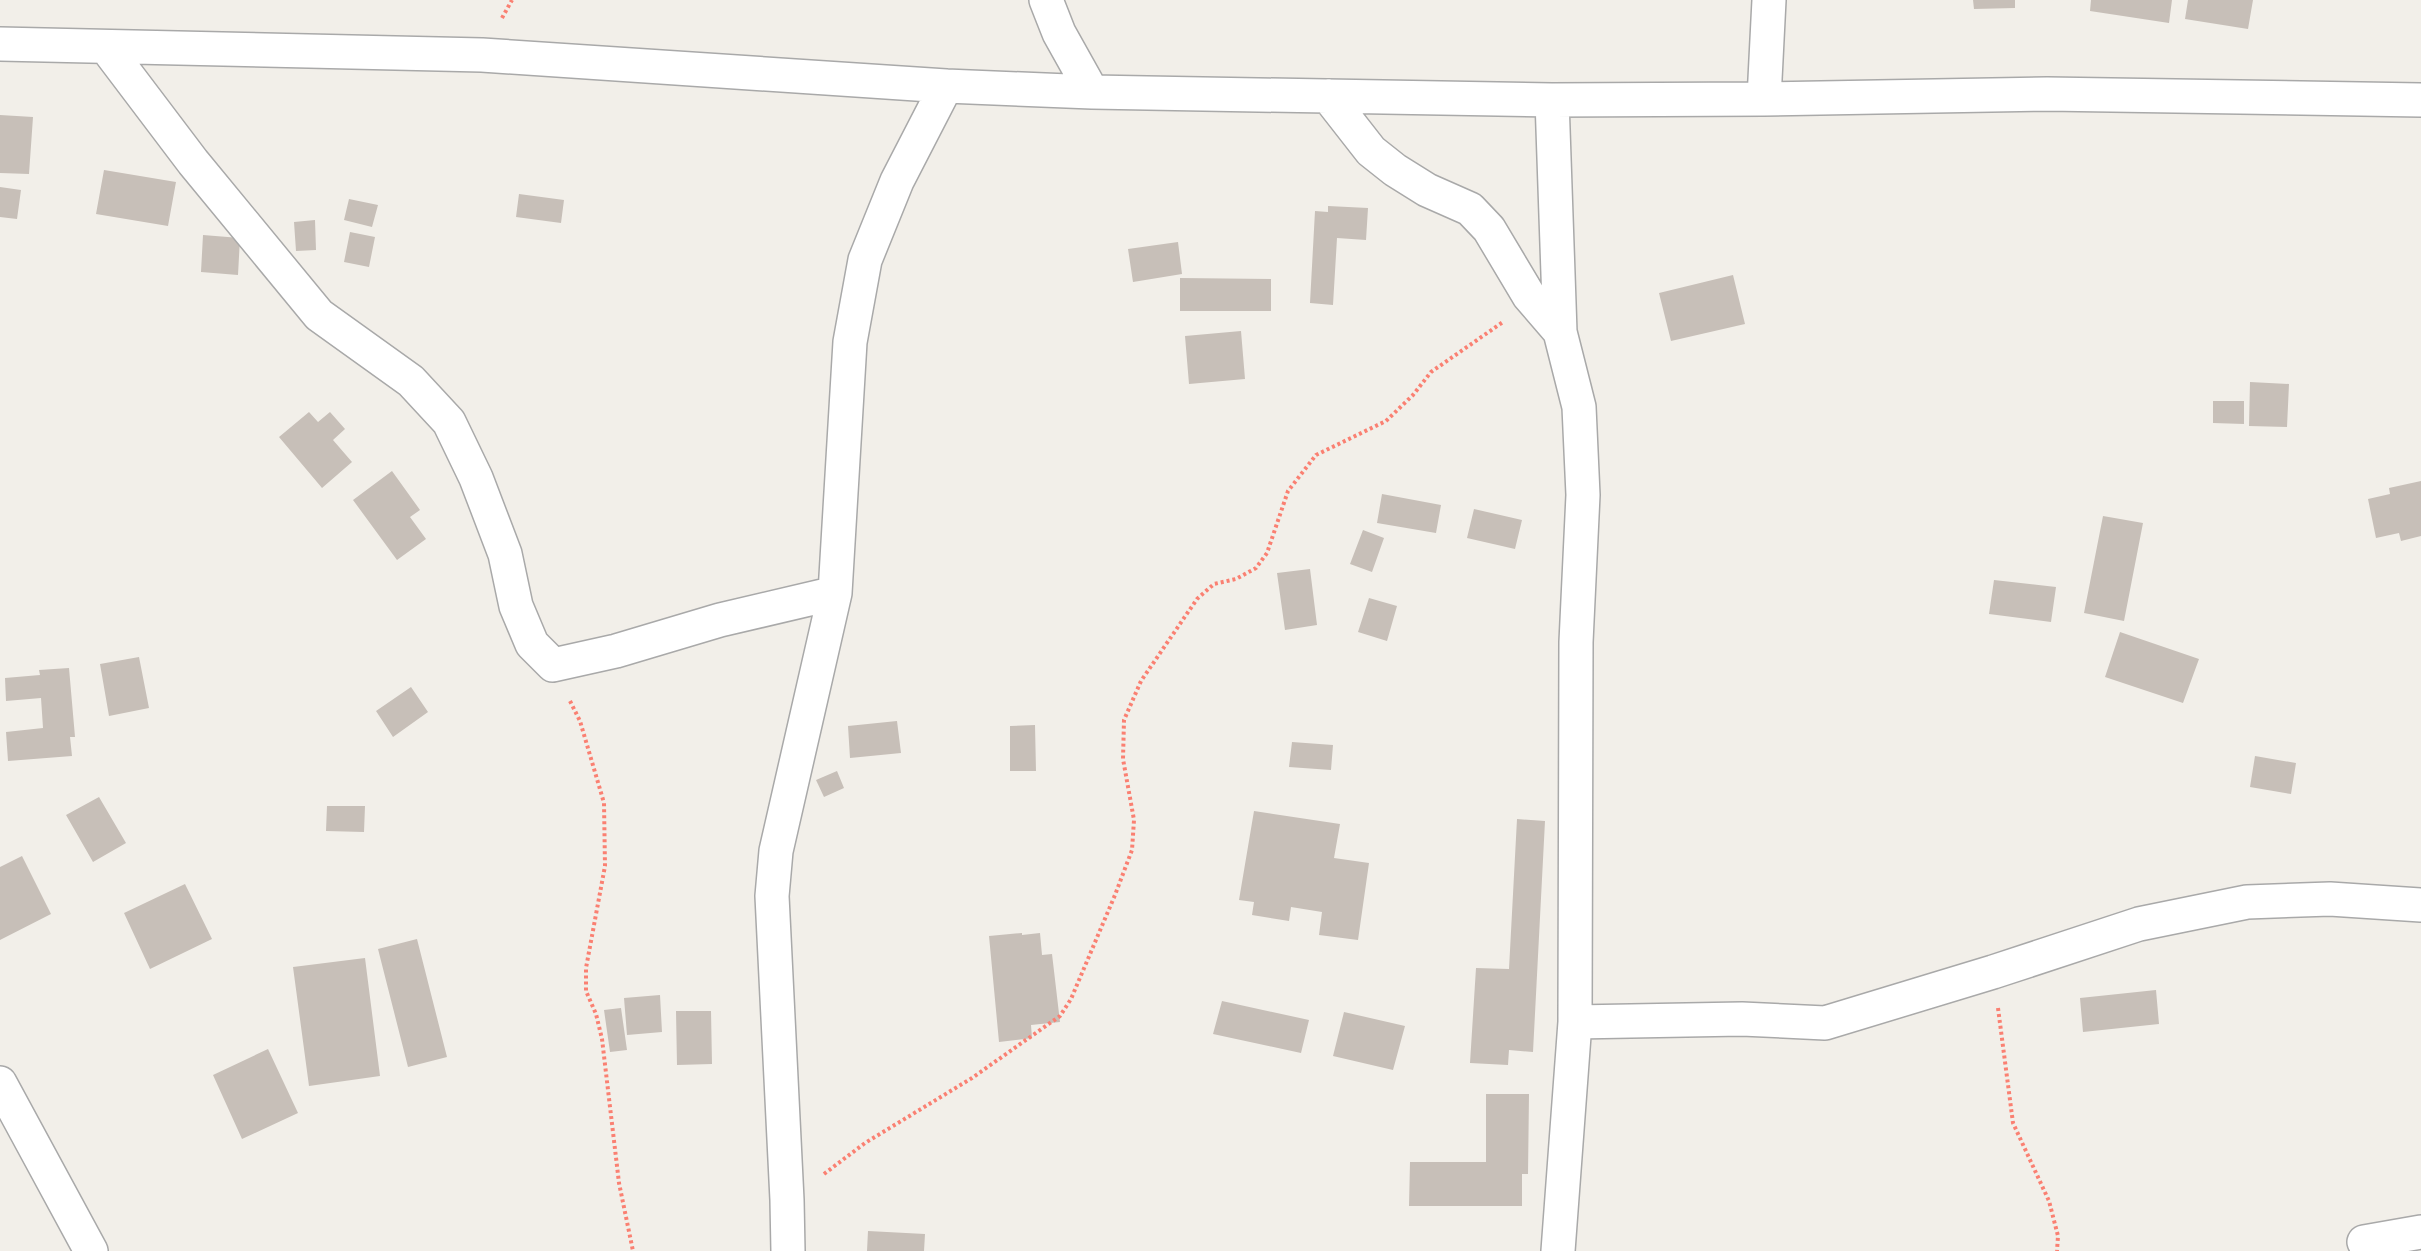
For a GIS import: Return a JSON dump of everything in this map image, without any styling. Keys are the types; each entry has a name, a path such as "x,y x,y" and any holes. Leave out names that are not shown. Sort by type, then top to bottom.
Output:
{"street":[{"path":"1046,0 1059,33 1092,92"},
{"path":"1764,99 1769,0"},
{"path":"0,44 482,56 946,86 1092,92 1552,100 2047,94 2421,100"},
{"path":"106,46 193,162 319,315 411,381 449,422 476,477 505,554 516,606 532,644 553,665 616,651 720,620 835,593"},
{"path":"788,1251 772,896 776,851 835,593 850,342 865,260 897,181 946,86"},
{"path":"1329,96 1371,151 1379,158 1427,190 1470,209 1489,229 1529,296 1560,332"},
{"path":"1552,100 1560,332 1579,407 1583,495 1576,642 1575,1022 1558,1251"},
{"path":"1575,1022 1742,1019 1825,1023 1993,972 2139,924 2247,902 2330,899 2421,905"},
{"path":"0,1083 91,1251"},
{"path":"2364,1242 2421,1232"}],"path":[{"path":"787,1200 865,1143 972,1078 1060,1016 1071,999 1132,850 1134,820 1123,759 1124,720 1141,681 1197,599 1214,584 1236,579 1256,568 1267,553 1288,491 1316,455 1386,421 1413,395 1431,372 1497,327 1529,296"},
{"path":"553,665 580,722 604,803 605,866 586,968 586,991 596,1014 602,1039 619,1183 633,1251"},
{"path":"1993,972 2013,1123 2049,1201 2058,1236 2057,1251"}],"building":[{"path":"1973,0 2015,0 2015,8 1974,9"},
{"path":"2091,0 2172,0 2169,23 2090,11"},
{"path":"2188,0 2253,0 2248,29 2185,19"},
{"path":"0,115 33,117 29,174 0,173"},
{"path":"104,170 176,182 168,226 96,214"},
{"path":"0,187 21,190 17,219 0,217"},
{"path":"519,194 564,200 561,223 516,217"},
{"path":"349,199 378,205 372,227 344,220"},
{"path":"1328,206 1368,208 1366,240 1337,238 1333,305 1310,303 1315,211 1328,212"},
{"path":"315,220 316,250 296,251 294,222"},
{"path":"350,232 375,237 369,267 344,262"},
{"path":"203,235 240,238 238,275 201,272"},
{"path":"1178,242 1182,274 1133,282 1128,249"},
{"path":"1733,275 1745,324 1671,341 1659,293"},
{"path":"1180,278 1271,279 1271,311 1180,311"},
{"path":"1241,331 1245,379 1189,384 1185,336"},
{"path":"2250,382 2289,384 2287,427 2249,426"},
{"path":"2213,401 2244,401 2244,424 2213,423"},
{"path":"309,412 318,422 330,412 345,429 333,440 352,462 322,488 279,437"},
{"path":"392,471 420,510 410,517 426,539 397,560 353,500"},
{"path":"2421,481 2421,536 2401,541 2399,533 2376,538 2368,499 2390,494 2389,488"},
{"path":"1382,494 1441,505 1436,533 1377,523"},
{"path":"1474,509 1522,520 1515,549 1467,538"},
{"path":"2103,516 2143,523 2124,621 2084,613"},
{"path":"1363,530 1384,538 1372,572 1350,564"},
{"path":"1310,569 1317,625 1285,630 1277,573"},
{"path":"1994,580 2056,587 2051,622 1989,614"},
{"path":"1369,598 1397,606 1387,641 1358,632"},
{"path":"2120,632 2199,659 2183,703 2105,677"},
{"path":"139,657 149,708 109,716 100,664"},
{"path":"69,668 75,737 70,737 72,756 8,761 6,732 43,728 41,698 6,701 5,678 40,675 39,670"},
{"path":"411,687 428,712 393,737 376,711"},
{"path":"897,721 901,753 850,758 848,726"},
{"path":"1035,725 1036,771 1010,771 1010,726"},
{"path":"1292,742 1333,745 1331,770 1289,767"},
{"path":"2255,756 2296,763 2291,794 2250,787"},
{"path":"837,771 844,788 824,797 816,780"},
{"path":"99,797 126,843 93,862 66,815"},
{"path":"327,806 365,806 364,832 326,831"},
{"path":"1254,811 1340,824 1334,858 1369,863 1358,940 1319,935 1322,912 1291,907 1289,921 1252,915 1254,902 1239,900"},
{"path":"1517,819 1545,821 1533,1052 1509,1050 1508,1065 1470,1063 1476,968 1509,969"},
{"path":"22,856 51,914 0,940 0,867"},
{"path":"185,884 212,939 150,969 124,913"},
{"path":"1022,933 1022,935 1040,933 1042,955 1052,954 1060,1022 1031,1025 1032,1038 999,1042 989,936"},
{"path":"417,939 447,1057 408,1067 378,949"},
{"path":"365,958 380,1076 309,1086 293,967"},
{"path":"2156,990 2159,1024 2083,1032 2080,998"},
{"path":"660,995 662,1032 627,1035 624,998"},
{"path":"1222,1001 1309,1020 1301,1053 1213,1034"},
{"path":"621,1008 627,1050 610,1052 604,1010"},
{"path":"676,1011 711,1011 712,1064 677,1065"},
{"path":"1344,1012 1405,1026 1393,1070 1333,1056"},
{"path":"268,1049 298,1113 242,1139 213,1075"},
{"path":"1486,1094 1529,1094 1528,1174 1522,1174 1522,1206 1409,1206 1410,1162 1486,1162"},
{"path":"868,1231 925,1234 924,1251 867,1251"}]}
